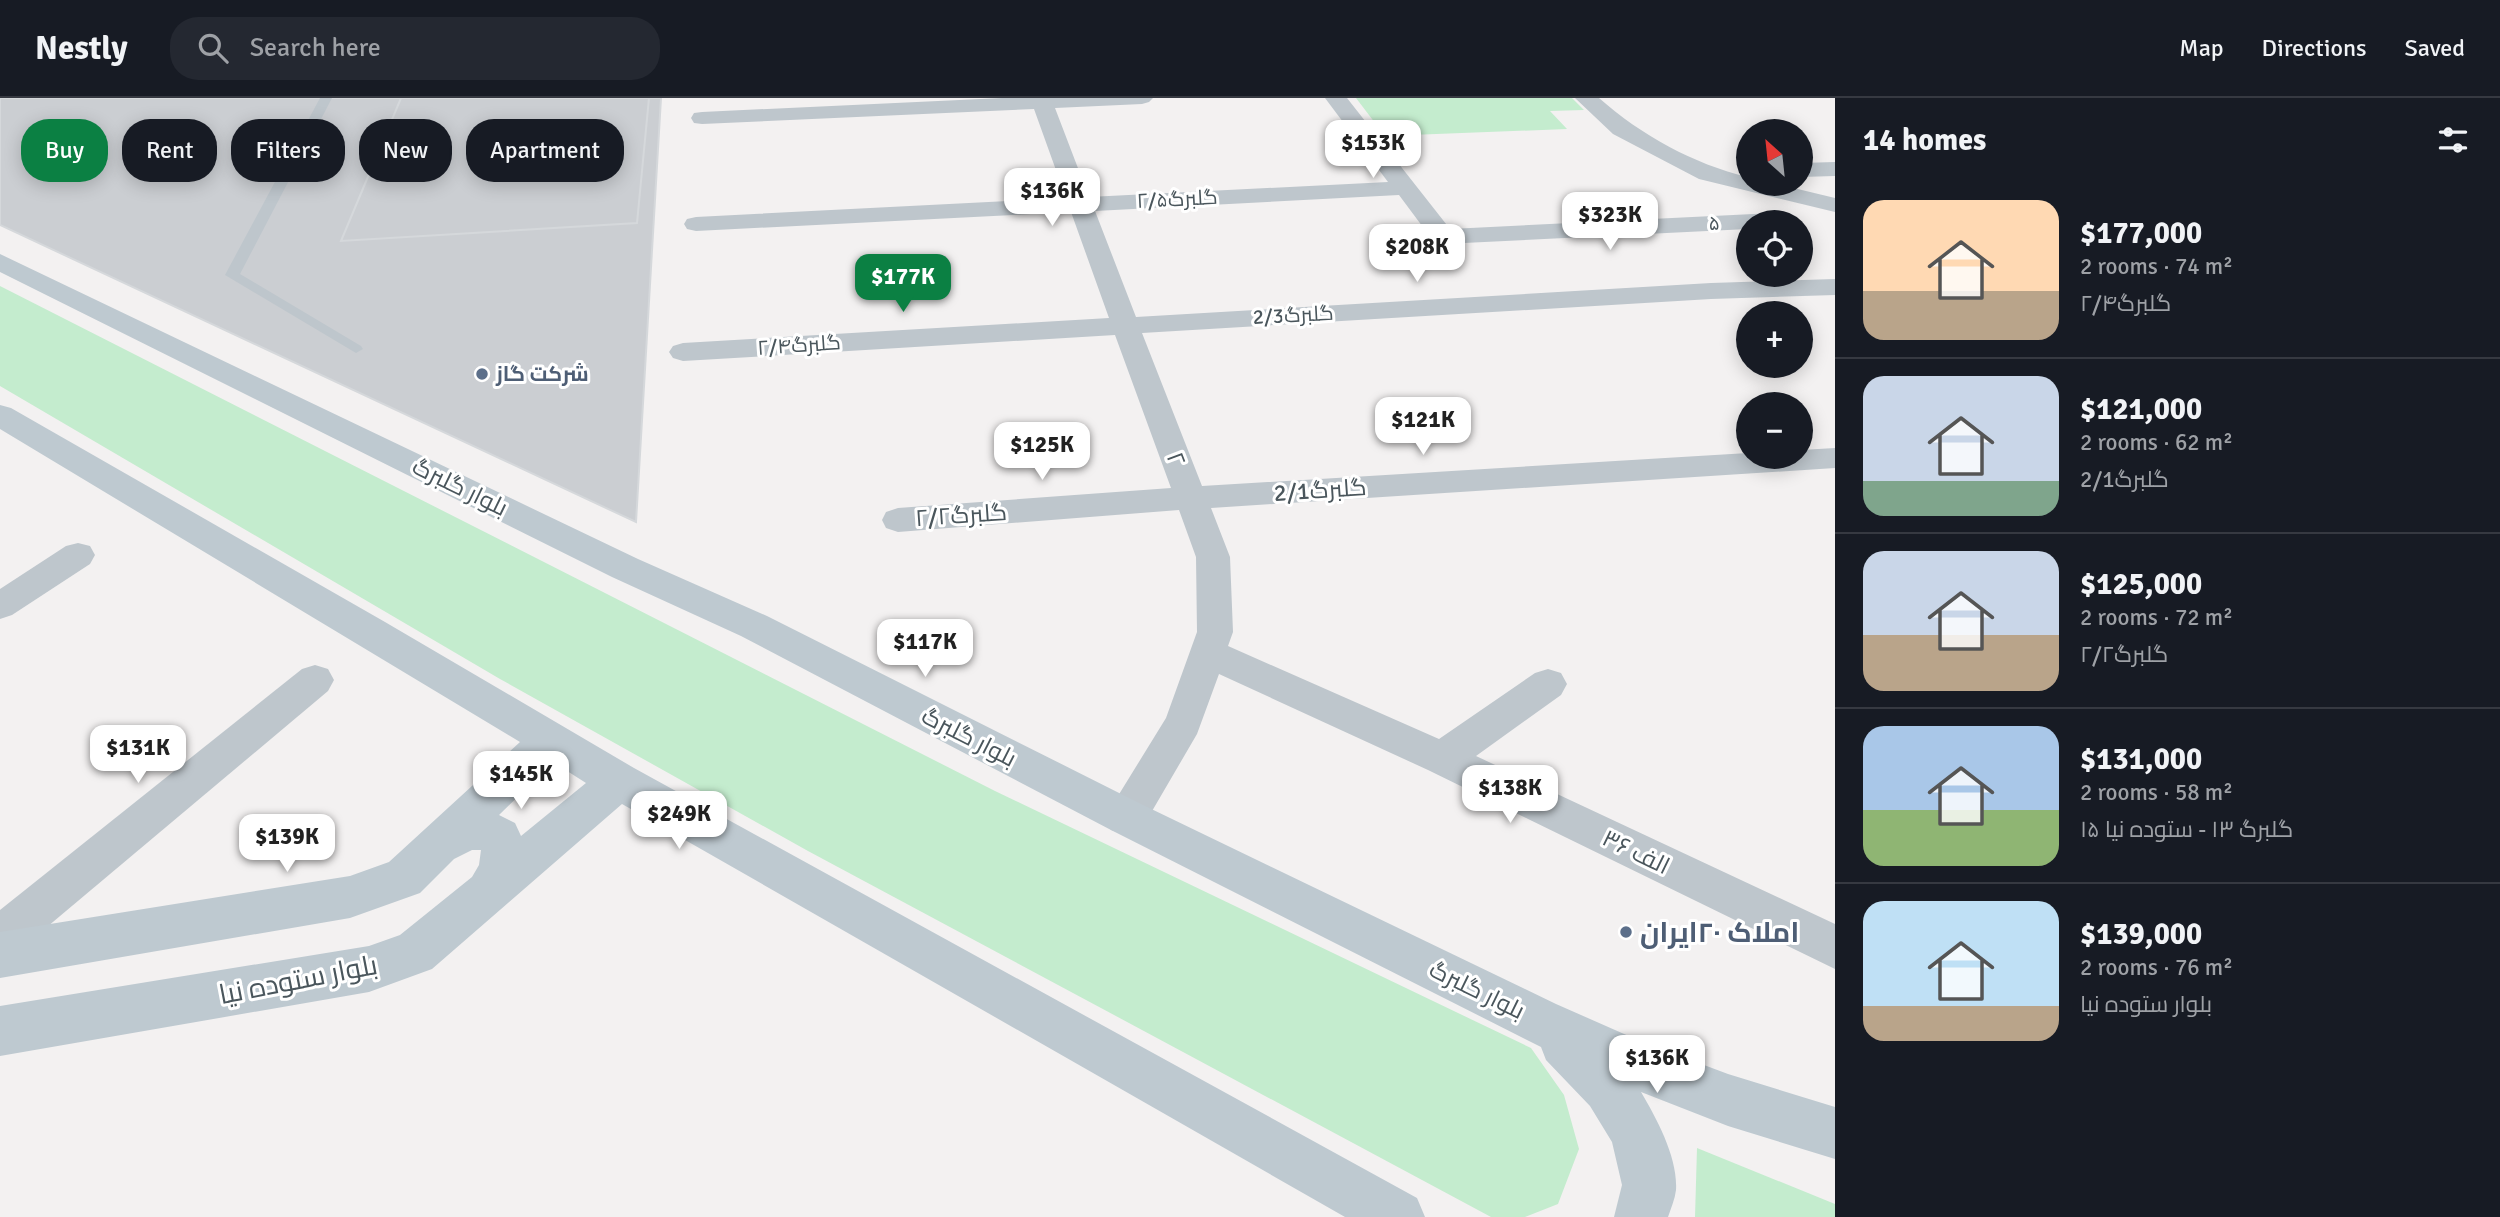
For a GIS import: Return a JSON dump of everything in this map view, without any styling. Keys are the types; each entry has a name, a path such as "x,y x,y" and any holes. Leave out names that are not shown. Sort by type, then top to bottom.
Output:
{"street":[{"path":"702,118 1040,100 1142,98"},
{"path":"1336,98 1406,188"},
{"path":"1586,98 1621,129 1707,174 1736,181"},
{"name":"۲","path":"1040,100 1213,558 1215,632 1208,653 1183,723 1126,817"},
{"path":"1813,170 1835,169"},
{"path":"1707,174 1736,173"},
{"name":"گلبرگ۲/۵","path":"696,224 1406,188"},
{"name":"۵","path":"1406,188 1443,237 1736,222"},
{"path":"1798,196 1835,205"},
{"name":"بلوار گلبرگ","path":"0,262 625,568 754,626 1126,817 1539,1021 1632,1063 1716,1095 1835,1133"},
{"name":"2/3گلبرگ","path":"1126,324 1712,291 1835,287"},
{"name":"گلبرگ۲/۴","path":"683,352 1126,324"},
{"path":"0,415 618,780 1398,1217"},
{"name":"2/1گلبرگ","path":"1191,498 1835,458"},
{"name":"گلبرگ۲/۲","path":"898,520 1191,498"},
{"path":"0,606 78,555"},
{"name":"۳۶ الف","path":"1208,653 1442,758 1835,947"},
{"path":"0,938 315,680"},
{"path":"1442,758 1548,684"},
{"path":"0,955 350,897 404,878 550,739"},
{"name":"بلوار ستوده نیا","path":"0,1031 369,970 415,953 618,780"},
{"path":"437,846 470,831 483,829 500,836 504,846 502,869 488,891"},
{"path":"1539,1021 1586,1061 1614,1094 1637,1134 1649,1187 1641,1217"}],"lane":[{"path":"326,98 232,275 356,349"}],"green space":[{"path":"1356,98 1572,98 1584,110 1550,111 1567,129 1385,136"},
{"path":"0,286 995,791 1531,1048 1564,1095 1579,1149 1558,1204 1525,1217 1491,1217 808,851 500,679 0,386"},
{"path":"1697,1148 1835,1204 1835,1217 1695,1217"}],"building":[{"path":"0,98 234,98 221,118 122,119 122,123 108,124 108,119 21,119 21,128 0,129"},
{"name":"شرکت گاز","path":"0,98 661,98 636,522 0,225"},
{"path":"401,98 649,98 637,223 341,241 366,182 452,182 452,119 392,119"}],"place":[{"name":"شرکت گاز","path":"482,374"},
{"name":"املاک ۲۰ایران","path":"1626,932"}]}
